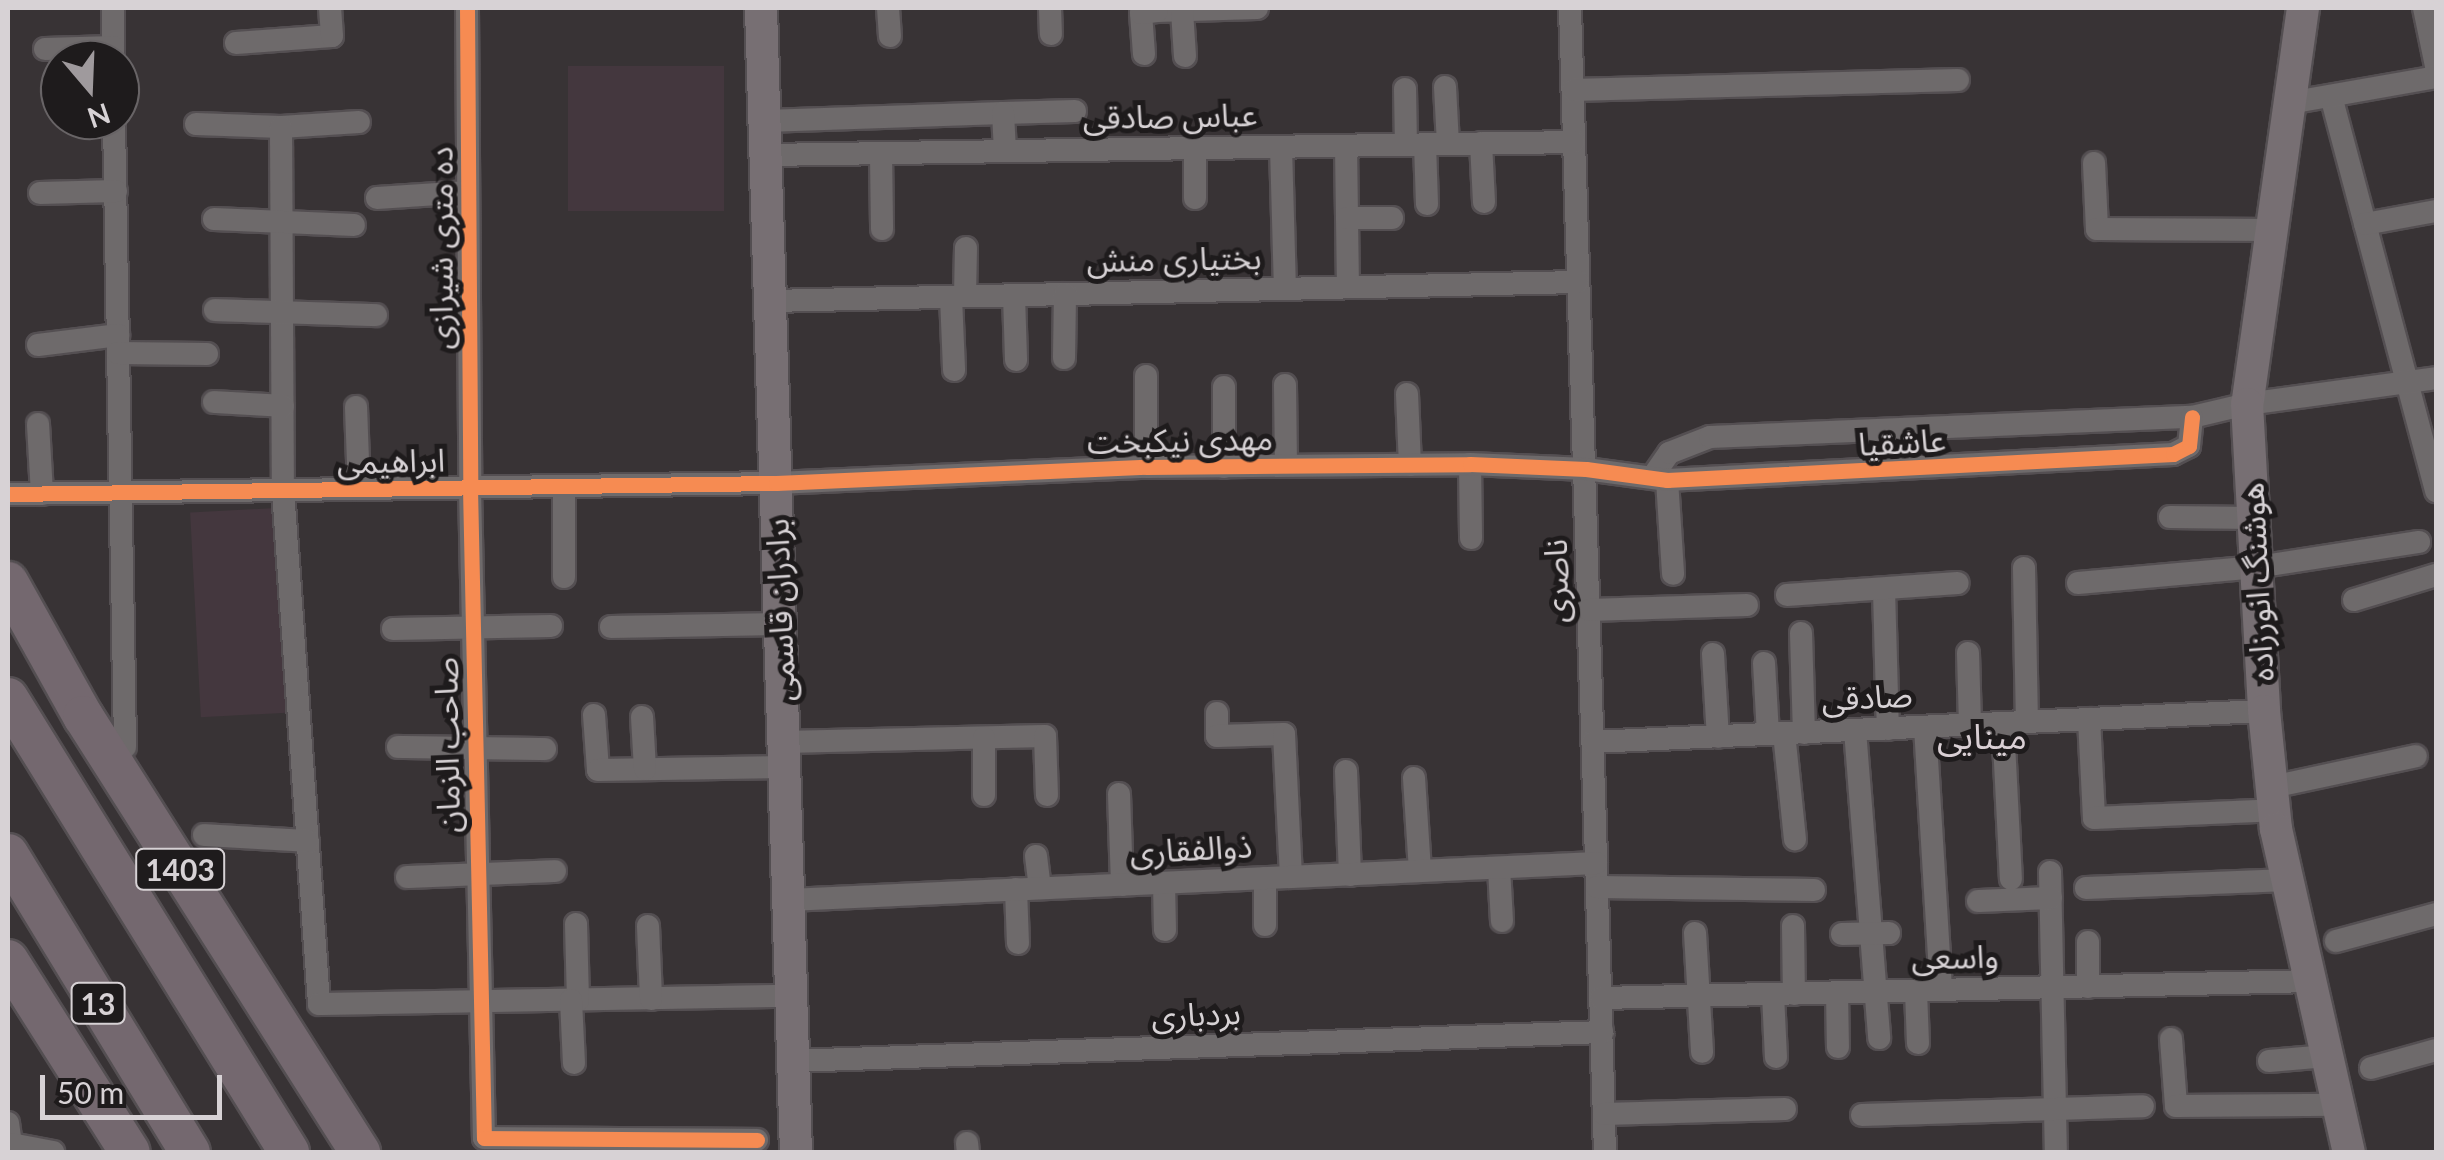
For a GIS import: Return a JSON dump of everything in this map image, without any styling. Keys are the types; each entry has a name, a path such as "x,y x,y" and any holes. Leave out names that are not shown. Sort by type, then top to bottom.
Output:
{"highway":[{"name":"1403","path":"8,582 83,716 360,1152"},
{"name":"13","path":"8,698 288,1152"},
{"name":"13","path":"8,854 190,1152"},
{"path":"8,960 130,1152"}],"main road":[{"name":"برادران قاسمی","path":"761,8 796,1152"},
{"name":"هوشنگ انورزاده","path":"2303,8 2247,404 2264,710 2273,798 2349,1152"}],"street":[{"path":"112,8 113,40"},
{"path":"236,43 332,36 330,8"},
{"name":"ده متری شیرازی","path":"467,8 470,488"},
{"path":"888,8 890,36"},
{"path":"1050,8 1051,34"},
{"path":"1144,54 1141,13 1157,9 1254,8"},
{"name":"ناصری","path":"1570,8 1606,1152"},
{"path":"2424,8 2436,66"},
{"path":"1182,11 1185,56"},
{"path":"2289,103 2436,77"},
{"path":"1572,90 1958,80"},
{"path":"1426,144 1446,87"},
{"path":"1406,89 1426,144 1427,204"},
{"path":"2330,96 2436,490"},
{"path":"765,121 1074,111"},
{"path":"1004,113 1005,151"},
{"path":"196,124 282,127 358,122"},
{"path":"282,127 284,490 319,1004 791,996"},
{"path":"115,140 125,747"},
{"name":"عباس صادقی","path":"766,155 1574,142"},
{"path":"1480,143 1484,202"},
{"path":"1346,146 1348,287"},
{"path":"1281,147 1285,289"},
{"path":"1196,148 1196,198"},
{"path":"881,154 882,229"},
{"path":"2094,163 2097,229 2273,230"},
{"path":"40,193 116,192"},
{"path":"377,198 468,192"},
{"path":"2365,224 2436,211"},
{"path":"1348,218 1392,218"},
{"path":"214,219 354,224"},
{"path":"954,370 958,296 966,248"},
{"name":"بختیاری منش","path":"770,301 1578,282"},
{"path":"1064,358 1065,294"},
{"path":"1014,295 1016,360"},
{"path":"214,310 376,315"},
{"path":"38,345 118,344 207,354"},
{"path":"1146,376 1146,466"},
{"path":"2192,416 2247,404 2408,386 2436,378"},
{"path":"1285,385 1286,466"},
{"path":"1224,388 1224,468"},
{"path":"1408,394 1410,465"},
{"path":"214,402 283,406"},
{"path":"356,406 360,489"},
{"name":"عاشقیا","path":"1586,469 1660,478 2173,454 2189,446 2192,416 1742,434 1693,441 1669,453 1660,478"},
{"path":"38,424 42,494"},
{"path":"1470,464 1471,538"},
{"name":"مهدی نیکبخت","path":"776,483 1146,466 1470,464 1586,469"},
{"path":"1660,478 1672,574"},
{"name":"ابراهیمی","path":"8,494 776,483"},
{"path":"564,486 564,577"},
{"name":"صاحب الزمان","path":"470,488 484,1138 758,1140"},
{"path":"2170,517 2253,518"},
{"path":"2078,583 2257,567 2419,542"},
{"path":"2392,546 2405,584"},
{"path":"2011,878 2024,568"},
{"path":"2354,600 2436,575"},
{"path":"1787,594 1958,583"},
{"path":"1884,590 1888,728"},
{"path":"1589,610 1747,605"},
{"path":"611,627 780,624"},
{"path":"393,629 551,626"},
{"path":"1786,733 1801,634"},
{"path":"1968,652 1970,724"},
{"path":"1713,654 1718,737"},
{"path":"1764,663 1786,733 1795,839"},
{"name":"صادقی","path":"1593,742 2264,710"},
{"path":"1217,713 1217,736 1284,734 1291,877"},
{"path":"594,715 598,770 1045,736 1047,796"},
{"path":"642,717 645,769"},
{"path":"2089,719 2094,818 2273,798 2416,756"},
{"path":"1925,727 1941,990"},
{"path":"1855,730 1878,933 1874,992 1879,1038"},
{"path":"984,738 984,795"},
{"path":"398,747 545,749"},
{"path":"1346,771 1350,874"},
{"path":"1414,778 1420,871"},
{"path":"1119,794 1122,885"},
{"path":"204,835 308,841"},
{"path":"1018,942 1036,856"},
{"path":"1499,868 1502,920"},
{"name":"ذوالفقاری","path":"788,900 1499,868 1814,890"},
{"path":"407,877 555,871"},
{"path":"2050,872 2056,1152"},
{"path":"1265,878 1265,924"},
{"path":"2086,888 2288,880"},
{"path":"1164,883 1165,930"},
{"path":"1978,901 2051,898"},
{"path":"2336,942 2436,914"},
{"path":"574,1063 576,924"},
{"path":"648,926 650,999"},
{"path":"1776,1057 1793,926"},
{"path":"1695,933 1702,1052"},
{"path":"1842,934 1878,933"},
{"path":"2088,942 2088,986"},
{"name":"واسعی","path":"1601,998 2310,981"},
{"path":"1916,990 1918,1043"},
{"path":"1838,992 1838,1046"},
{"name":"بردباری","path":"793,1061 1602,1032"},
{"path":"2171,1039 2176,1106 2338,1105"},
{"path":"2371,1068 2436,1050"},
{"path":"2269,1061 2327,1056"},
{"path":"1862,1115 2144,1106"},
{"path":"1604,1114 1785,1109"},
{"path":"9,1133 53,1152"}],"shaded area":[{"path":"568,66 724,66 724,211 568,211"},
{"path":"276,508 287,713 201,717 190,513"}],"cycle path":[{"path":"467,8 470,488 484,1138 757,1140"},
{"path":"8,494 776,483 1146,467 1470,464 1586,469 1667,480 2173,454 2189,446 2192,417"}],"district":[{"name":"مینایی","path":"1982,735"}]}
